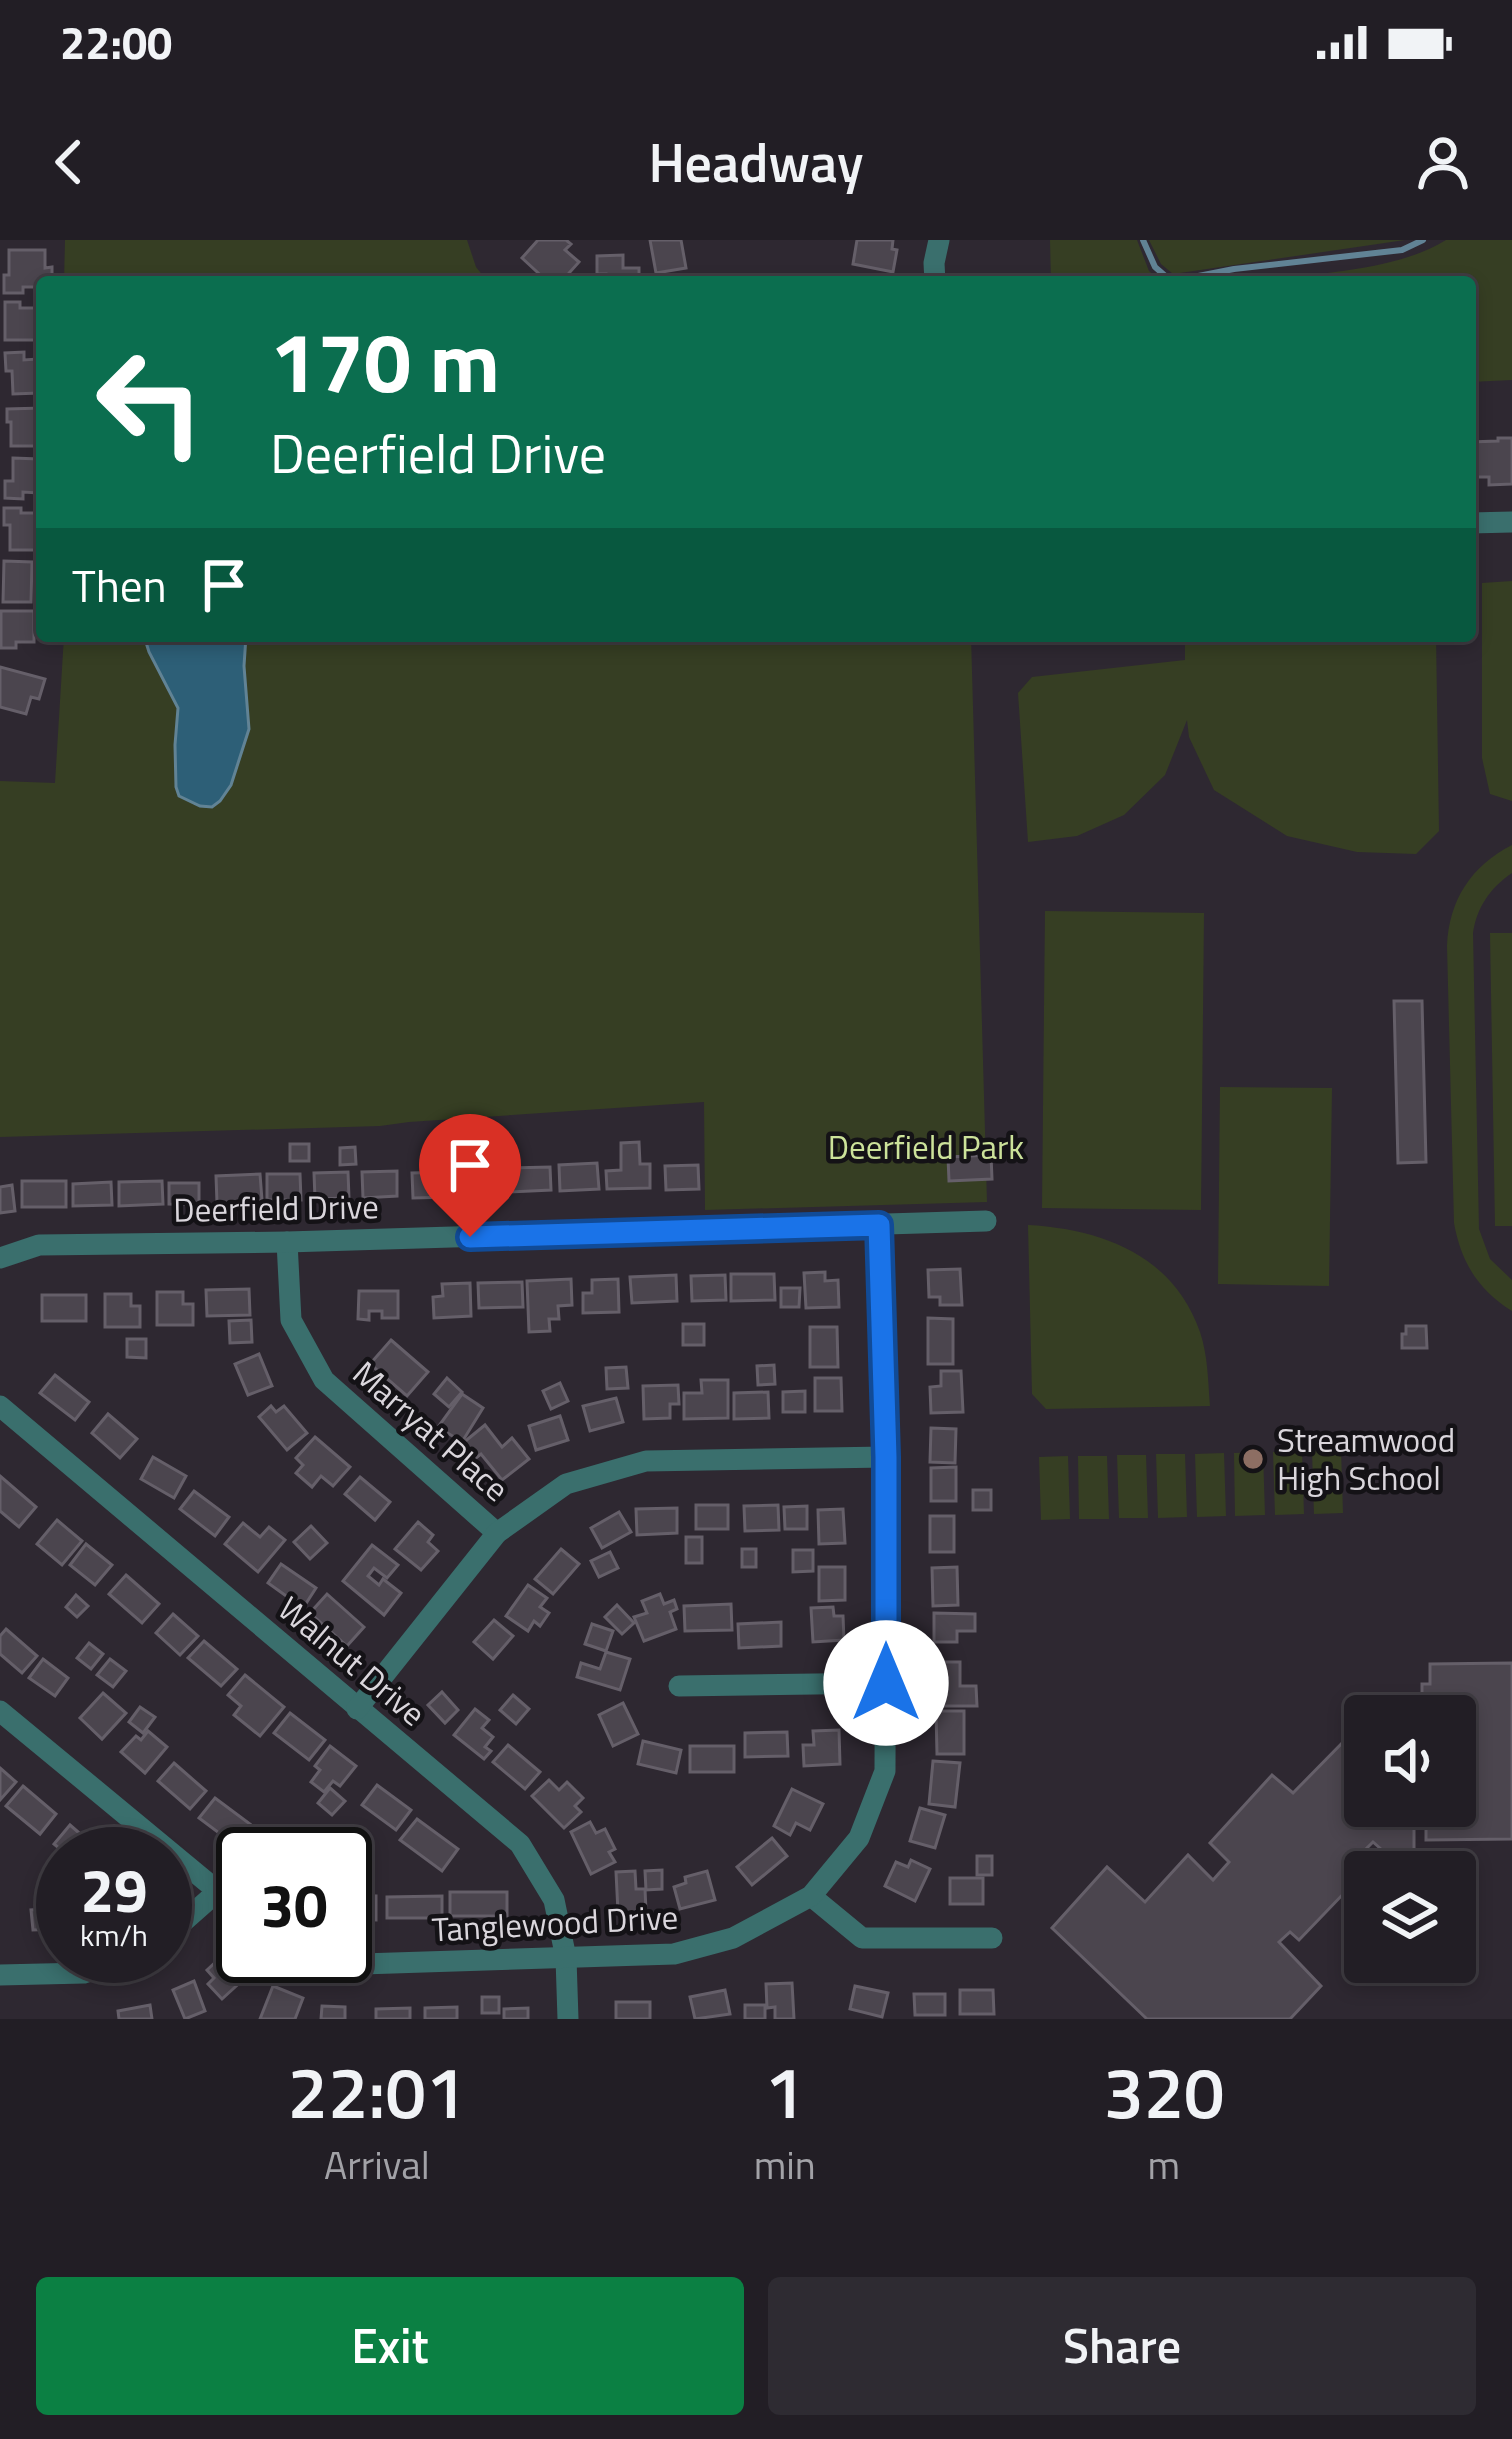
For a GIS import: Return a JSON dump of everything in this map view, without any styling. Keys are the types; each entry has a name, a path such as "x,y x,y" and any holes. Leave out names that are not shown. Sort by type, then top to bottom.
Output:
{"street":[{"path":"935,276 939,240"},
{"path":"1476,523 1512,522"},
{"name":"Deerfield Drive","path":"0,1258 39,1245 986,1222"},
{"name":"Tanglewood Drive","path":"372,1964 674,1954 733,1938 812,1896 860,1838 885,1771 886,1457 879,1225"},
{"name":"Marryat Place","path":"287,1242 290,1320 324,1381 497,1533"},
{"name":"Walnut Drive","path":"0,1406 520,1844 554,1900 566,1958 568,2019"},
{"path":"357,1709 497,1533 566,1484 646,1461 886,1457"},
{"path":"679,1686 886,1683"},
{"path":"0,1711 216,1891"},
{"path":"192,1914 216,1893"},
{"path":"812,1896 862,1938 992,1938"},
{"path":"0,1975 36,1974"}],"green space":[{"path":"65,240 467,240 483,276 64,276"},
{"path":"1050,240 1137,240 1155,276 1051,276"},
{"path":"1149,240 1405,240 1173,274 1161,264"},
{"path":"1446,240 1512,240 1512,380 1476,382 1476,276 1303,276 1376,265"},
{"path":"1512,581 1512,801 1490,794 1482,758 1482,583"},
{"name":"Deerfield Park","path":"64,642 971,642 987,1202 705,1210 704,1102 380,1126 0,1137 0,781 55,783"},
{"path":"1185,642 1436,642 1439,831 1416,854 1357,852 1287,836 1214,790 1189,737 1187,720 1165,775 1124,815 1077,836 1028,842 1018,693 1032,677 1185,660"},
{"path":"1512,845 1512,873 1486,899 1473,933 1479,1229 1490,1259 1512,1280 1512,1311 1473,1274 1454,1223 1447,946 1452,914 1465,886 1485,863"},
{"path":"1045,911 1204,913 1201,1210 1042,1208"},
{"path":"1490,933 1512,933 1512,1226 1495,1226"},
{"path":"1220,1087 1332,1088 1329,1286 1218,1284"},
{"path":"1028,1225 1108,1240 1153,1265 1172,1283 1200,1332 1210,1406 1046,1409 1032,1394"},
{"path":"1341,1450 1343,1513 1314,1514 1312,1451"},
{"path":"1302,1451 1304,1514 1275,1515 1273,1452"},
{"path":"1263,1452 1265,1515 1235,1516 1234,1453"},
{"path":"1224,1453 1226,1516 1197,1517 1195,1454"},
{"path":"1156,1454 1185,1454 1187,1517 1158,1518"},
{"path":"1117,1455 1146,1455 1148,1518 1119,1518"},
{"path":"1068,1456 1070,1519 1041,1520 1039,1457"},
{"path":"1078,1456 1107,1456 1109,1519 1079,1519"}],"water":[{"path":"146,642 246,642 249,729 231,785 212,807 179,796 178,708"}],"building":[{"path":"538,240 566,240 571,244 565,250 579,262 566,276 542,276 522,258"},
{"path":"650,240 681,240 686,268 656,273"},
{"path":"857,240 893,240 892,249 897,250 893,272 853,264"},
{"path":"9,250 45,250 45,268 52,267 52,276 36,276 36,287 23,287 23,293 4,293 4,275 9,275"},
{"path":"623,255 623,268 639,268 639,276 597,274 597,256"},
{"path":"5,302 36,308 36,340 5,340"},
{"path":"24,352 24,360 36,359 36,393 13,394 5,353"},
{"path":"36,408 36,446 11,446 7,409"},
{"path":"1512,438 1512,484 1489,485 1489,477 1476,477 1476,442"},
{"path":"13,458 36,459 36,493 23,492 23,499 5,498 5,481 13,481"},
{"path":"4,508 36,513 36,550 10,550 10,525 4,525"},
{"path":"4,561 32,562 31,602 3,602"},
{"path":"1,611 34,611 34,642 1,648"},
{"path":"0,667 45,679 39,699 31,697 26,714 0,707"},
{"path":"1394,1001 1422,1001 1426,1162 1398,1163"},
{"path":"639,1142 640,1164 650,1164 650,1188 607,1189 606,1171 621,1170 621,1143"},
{"path":"290,1144 309,1144 309,1161 290,1161"},
{"path":"355,1147 356,1164 340,1165 340,1148"},
{"path":"991,1155 992,1179 949,1181 948,1157"},
{"path":"597,1163 599,1189 560,1191 559,1165"},
{"path":"698,1165 699,1189 666,1190 665,1166"},
{"path":"550,1167 551,1190 510,1192 509,1168"},
{"path":"464,1170 503,1170 502,1194 464,1194"},
{"path":"397,1171 397,1196 363,1198 362,1172"},
{"path":"348,1172 349,1198 315,1199 314,1173"},
{"path":"451,1172 452,1197 413,1198 412,1173"},
{"path":"260,1174 262,1200 217,1203 216,1176"},
{"path":"267,1174 300,1174 301,1200 267,1200"},
{"path":"22,1181 66,1181 66,1207 22,1207"},
{"path":"162,1181 163,1204 119,1206 119,1182"},
{"path":"111,1182 112,1205 73,1206 73,1184"},
{"path":"169,1183 199,1183 199,1205 169,1204"},
{"path":"12,1185 15,1211 0,1213 0,1187"},
{"path":"960,1269 962,1305 940,1305 940,1297 929,1297 928,1270"},
{"path":"825,1272 825,1281 838,1280 839,1307 806,1308 804,1273"},
{"path":"731,1274 774,1274 775,1300 731,1301"},
{"path":"676,1275 677,1301 632,1303 630,1277"},
{"path":"725,1275 726,1300 692,1301 691,1276"},
{"path":"571,1279 572,1305 558,1306 559,1319 549,1319 550,1331 529,1332 527,1281"},
{"path":"618,1279 619,1312 583,1313 583,1293 592,1293 592,1280"},
{"path":"522,1282 523,1307 479,1308 478,1283"},
{"path":"470,1283 471,1316 434,1318 433,1297 443,1296 442,1284"},
{"path":"781,1288 800,1288 799,1307 781,1307"},
{"path":"249,1289 250,1315 207,1316 206,1290"},
{"path":"359,1291 398,1291 398,1318 382,1318 382,1311 369,1311 369,1320 358,1319"},
{"path":"157,1292 183,1292 183,1304 193,1304 193,1325 157,1325"},
{"path":"105,1294 131,1294 131,1306 140,1306 140,1327 105,1327"},
{"path":"42,1295 86,1295 86,1321 42,1321"},
{"path":"928,1318 953,1319 953,1364 928,1364"},
{"path":"251,1320 252,1342 230,1343 229,1321"},
{"path":"683,1324 704,1324 704,1345 683,1345"},
{"path":"1406,1326 1426,1326 1427,1348 1402,1348"},
{"path":"810,1327 837,1327 838,1367 810,1367"},
{"path":"127,1339 146,1339 146,1358 127,1357"},
{"path":"391,1340 428,1372 407,1396 370,1364"},
{"path":"259,1354 272,1386 248,1395 235,1364"},
{"path":"774,1365 775,1384 758,1385 757,1366"},
{"path":"626,1367 628,1388 607,1389 606,1368"},
{"path":"941,1371 961,1371 963,1412 931,1413 930,1387 941,1386"},
{"path":"55,1375 89,1402 75,1420 40,1393"},
{"path":"447,1378 462,1392 449,1407 434,1394"},
{"path":"815,1378 841,1378 842,1411 815,1411"},
{"path":"701,1380 728,1380 728,1418 684,1419 684,1393 702,1393"},
{"path":"560,1383 568,1401 551,1409 543,1391"},
{"path":"678,1385 679,1404 670,1404 670,1418 644,1419 643,1386"},
{"path":"805,1391 805,1412 783,1412 783,1392"},
{"path":"768,1392 769,1418 734,1419 734,1393"},
{"path":"462,1394 483,1408 462,1442 438,1427"},
{"path":"616,1398 623,1422 590,1431 583,1406"},
{"path":"271,1406 276,1412 284,1406 307,1433 287,1450 259,1417"},
{"path":"108,1414 137,1439 120,1458 92,1433"},
{"path":"560,1416 568,1440 536,1450 529,1426"},
{"path":"485,1425 502,1447 512,1438 529,1459 502,1480 481,1454 476,1458 463,1443"},
{"path":"931,1428 956,1429 955,1463 930,1462"},
{"path":"315,1437 350,1467 333,1486 321,1476 312,1487 296,1473 303,1465 296,1458"},
{"path":"153,1457 186,1476 174,1498 141,1479"},
{"path":"956,1467 956,1501 931,1501 931,1468"},
{"path":"0,1476 36,1507 19,1527 0,1511"},
{"path":"360,1477 390,1502 375,1520 345,1494"},
{"path":"973,1490 991,1490 991,1510 973,1510"},
{"path":"194,1491 229,1517 215,1536 180,1509"},
{"path":"696,1505 728,1505 728,1529 696,1529"},
{"path":"778,1505 779,1530 745,1531 744,1506"},
{"path":"807,1506 807,1529 785,1529 784,1507"},
{"path":"677,1508 677,1533 637,1535 636,1509"},
{"path":"843,1509 845,1543 819,1544 818,1510"},
{"path":"619,1512 631,1532 602,1548 591,1528"},
{"path":"930,1516 954,1516 954,1552 930,1552"},
{"path":"57,1520 82,1541 62,1565 37,1544"},
{"path":"418,1522 433,1535 428,1542 438,1551 421,1570 395,1549"},
{"path":"243,1523 260,1537 269,1527 285,1540 258,1572 225,1544"},
{"path":"311,1526 327,1543 310,1559 294,1542"},
{"path":"686,1537 702,1537 702,1563 686,1563"},
{"path":"86,1544 112,1565 95,1585 70,1565"},
{"path":"372,1545 398,1565 387,1578 374,1568 368,1576 379,1585 383,1579 401,1593 384,1615 343,1581"},
{"path":"561,1549 579,1564 553,1594 535,1579"},
{"path":"742,1549 756,1549 756,1567 742,1567"},
{"path":"793,1550 813,1550 813,1571 793,1572"},
{"path":"610,1552 618,1568 599,1577 591,1561"},
{"path":"281,1564 316,1588 303,1608 268,1583"},
{"path":"819,1567 845,1567 845,1600 819,1601"},
{"path":"957,1567 958,1605 933,1606 932,1568"},
{"path":"126,1575 159,1604 142,1623 109,1594"},
{"path":"528,1585 547,1598 540,1607 549,1613 540,1626 534,1621 528,1631 506,1616"},
{"path":"327,1594 364,1627 347,1646 310,1613"},
{"path":"660,1594 664,1604 674,1600 677,1609 670,1612 676,1629 644,1641 634,1617 647,1613 642,1601"},
{"path":"76,1595 88,1606 77,1617 66,1607"},
{"path":"731,1604 732,1630 685,1631 684,1606"},
{"path":"617,1605 634,1623 622,1634 605,1617"},
{"path":"833,1607 834,1616 843,1616 844,1640 813,1642 811,1608"},
{"path":"934,1613 975,1614 975,1631 957,1631 957,1642 934,1642"},
{"path":"173,1614 198,1636 180,1655 156,1633"},
{"path":"494,1620 513,1636 493,1659 474,1642"},
{"path":"781,1622 781,1646 739,1648 738,1624"},
{"path":"592,1624 613,1631 606,1651 585,1644"},
{"path":"6,1629 37,1656 22,1673 0,1654 0,1636"},
{"path":"204,1641 237,1669 221,1686 188,1658"},
{"path":"89,1643 103,1654 91,1669 77,1658"},
{"path":"606,1652 630,1659 620,1690 577,1677 581,1663 600,1669"},
{"path":"43,1659 68,1678 55,1696 29,1678"},
{"path":"110,1659 126,1671 113,1687 97,1675"},
{"path":"935,1662 960,1662 960,1686 976,1686 977,1706 935,1706"},
{"path":"1512,1663 1512,1839 1426,1840 1426,1827 1476,1827 1476,1695 1422,1695 1422,1684 1430,1684 1430,1664"},
{"path":"245,1675 284,1707 260,1736 234,1715 241,1706 228,1695"},
{"path":"442,1692 458,1710 445,1723 428,1705"},
{"path":"103,1693 126,1713 102,1739 80,1718"},
{"path":"513,1695 529,1709 516,1724 500,1710"},
{"path":"623,1703 638,1734 613,1746 599,1715"},
{"path":"140,1707 155,1717 143,1733 129,1722"},
{"path":"475,1709 489,1720 482,1728 493,1737 485,1747 491,1751 484,1759 454,1735"},
{"path":"936,1711 964,1711 964,1754 937,1754"},
{"path":"290,1713 325,1740 309,1760 274,1733"},
{"path":"839,1730 840,1764 804,1766 803,1745 814,1745 813,1731"},
{"path":"148,1731 167,1747 145,1773 121,1752"},
{"path":"787,1732 788,1756 745,1757 745,1733"},
{"path":"643,1741 681,1750 676,1773 638,1764"},
{"path":"1344,1741 1344,1827 1414,1827 1414,1849 1383,1851 1373,1842 1366,1851 1344,1851 1344,1893 1299,1940 1290,1932 1279,1942 1321,1986 1290,2019 1147,2019 1052,1928 1107,1867 1145,1902 1188,1855 1213,1880 1229,1862 1210,1843 1272,1775 1293,1793"},
{"path":"508,1745 540,1772 525,1789 493,1762"},
{"path":"330,1746 356,1766 340,1786 333,1781 324,1792 311,1782 320,1770 315,1766"},
{"path":"690,1746 734,1746 734,1772 690,1772"},
{"path":"933,1761 960,1763 955,1807 929,1804"},
{"path":"174,1763 206,1791 190,1809 158,1781"},
{"path":"0,1768 16,1782 0,1800"},
{"path":"549,1780 559,1790 567,1782 583,1798 575,1806 581,1812 564,1828 532,1796"},
{"path":"377,1785 411,1810 396,1830 362,1805"},
{"path":"23,1786 56,1814 36,1831 6,1806"},
{"path":"330,1788 345,1801 332,1815 318,1803"},
{"path":"792,1789 823,1804 810,1830 796,1823 790,1835 774,1826"},
{"path":"215,1798 250,1824 216,1827 216,1831 199,1818"},
{"path":"920,1808 945,1815 935,1848 910,1841"},
{"path":"417,1819 458,1849 442,1871 400,1840"},
{"path":"590,1822 596,1833 605,1829 615,1849 609,1852 615,1862 591,1874 571,1832"},
{"path":"772,1838 787,1856 752,1885 737,1867"},
{"path":"977,1856 992,1856 992,1875 977,1875"},
{"path":"911,1860 930,1869 915,1901 885,1886 896,1862 908,1867"},
{"path":"662,1870 662,1889 646,1890 645,1871"},
{"path":"635,1871 636,1889 645,1889 646,1911 618,1912 616,1872"},
{"path":"707,1871 715,1900 680,1909 674,1887 686,1883 685,1877"},
{"path":"950,1878 983,1878 983,1904 950,1904"},
{"path":"450,1892 507,1892 507,1916 450,1916"},
{"path":"372,1896 376,1896 376,1920 372,1920"},
{"path":"442,1896 442,1918 387,1918 387,1897"},
{"path":"216,1962 216,1983 240,1983 222,1999 208,1984 214,1978 207,1970"},
{"path":"192,1982 205,2011 185,2019 173,1990"},
{"path":"792,1983 794,2019 775,2019 775,2007 767,2008 766,1984"},
{"path":"273,1986 303,1998 295,2019 260,2019"},
{"path":"855,1986 888,1993 882,2017 850,2009"},
{"path":"725,1990 730,2014 695,2019 690,1997"},
{"path":"960,1990 993,1990 994,2014 960,2014"},
{"path":"914,1994 945,1994 945,2015 915,2015"},
{"path":"482,1997 499,1997 499,2013 482,2013"},
{"path":"616,2002 650,2002 650,2019 616,2019"},
{"path":"150,2005 152,2019 119,2019 118,2011"},
{"path":"745,2005 765,2005 765,2019 745,2019"},
{"path":"322,2006 345,2007 345,2019 321,2019"},
{"path":"457,2007 457,2019 425,2019 425,2008"},
{"path":"410,2008 410,2019 376,2019 376,2009"},
{"path":"528,2008 528,2019 504,2019 504,2009"}],"waterway":[{"path":"1143,240 1155,267 1165,276"},
{"path":"1198,276 1402,250 1423,240"}],"place":[{"name":"Streamwood High School","path":"1253,1459"}],"route":[{"path":"470,1237 879,1225 886,1683"}]}
